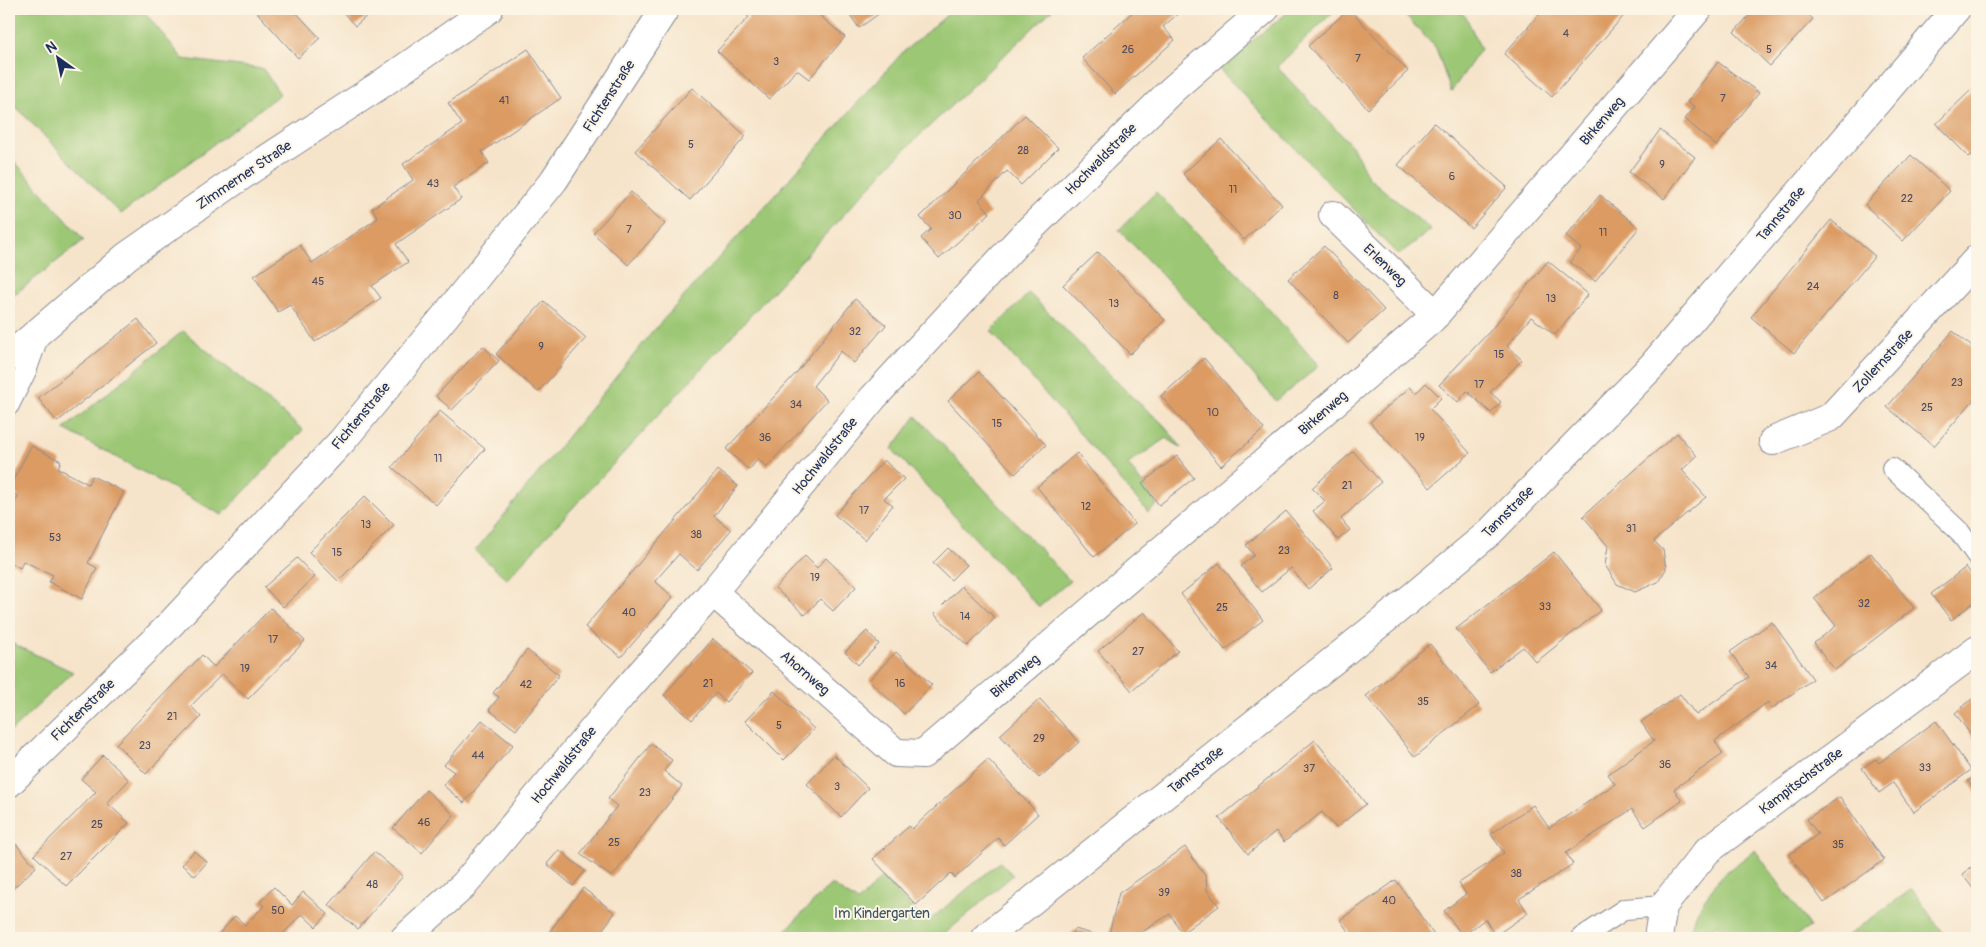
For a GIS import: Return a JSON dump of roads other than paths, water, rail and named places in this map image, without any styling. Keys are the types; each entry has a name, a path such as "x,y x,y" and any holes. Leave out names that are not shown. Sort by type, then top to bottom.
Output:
{"street":[{"name":"Zimmerner Straße","path":"9,357 127,256 252,168 380,85 489,9"},
{"name":"Fichtenstraße","path":"9,782 164,631 342,440 446,315 554,180 665,9"},
{"name":"Hochwaldstraße","path":"414,936 464,886 620,697 713,592 873,398 1022,238 1173,89 1265,9"},
{"name":"Birkenweg","path":"896,753 923,754 1436,315 1698,9"},
{"name":"Tannstraße","path":"985,938 1385,619 1490,532 1652,366 1956,9"},
{"name":"Erlenweg","path":"1333,215 1436,315"},
{"name":"Zollernstraße","path":"1773,441 1831,417 1977,259"},
{"name":"Ahornweg","path":"713,592 896,753"},
{"name":"Kampitschstraße","path":"1658,938 1663,906 1707,851 1977,650"}],"lane":[{"path":"9,406 26,371 42,328"},
{"path":"1892,468 1959,531 1977,556"},
{"path":"1580,938 1625,909 1663,906"}],"park label":[{"name":"Im Kindergarten","path":"882,913"}]}
